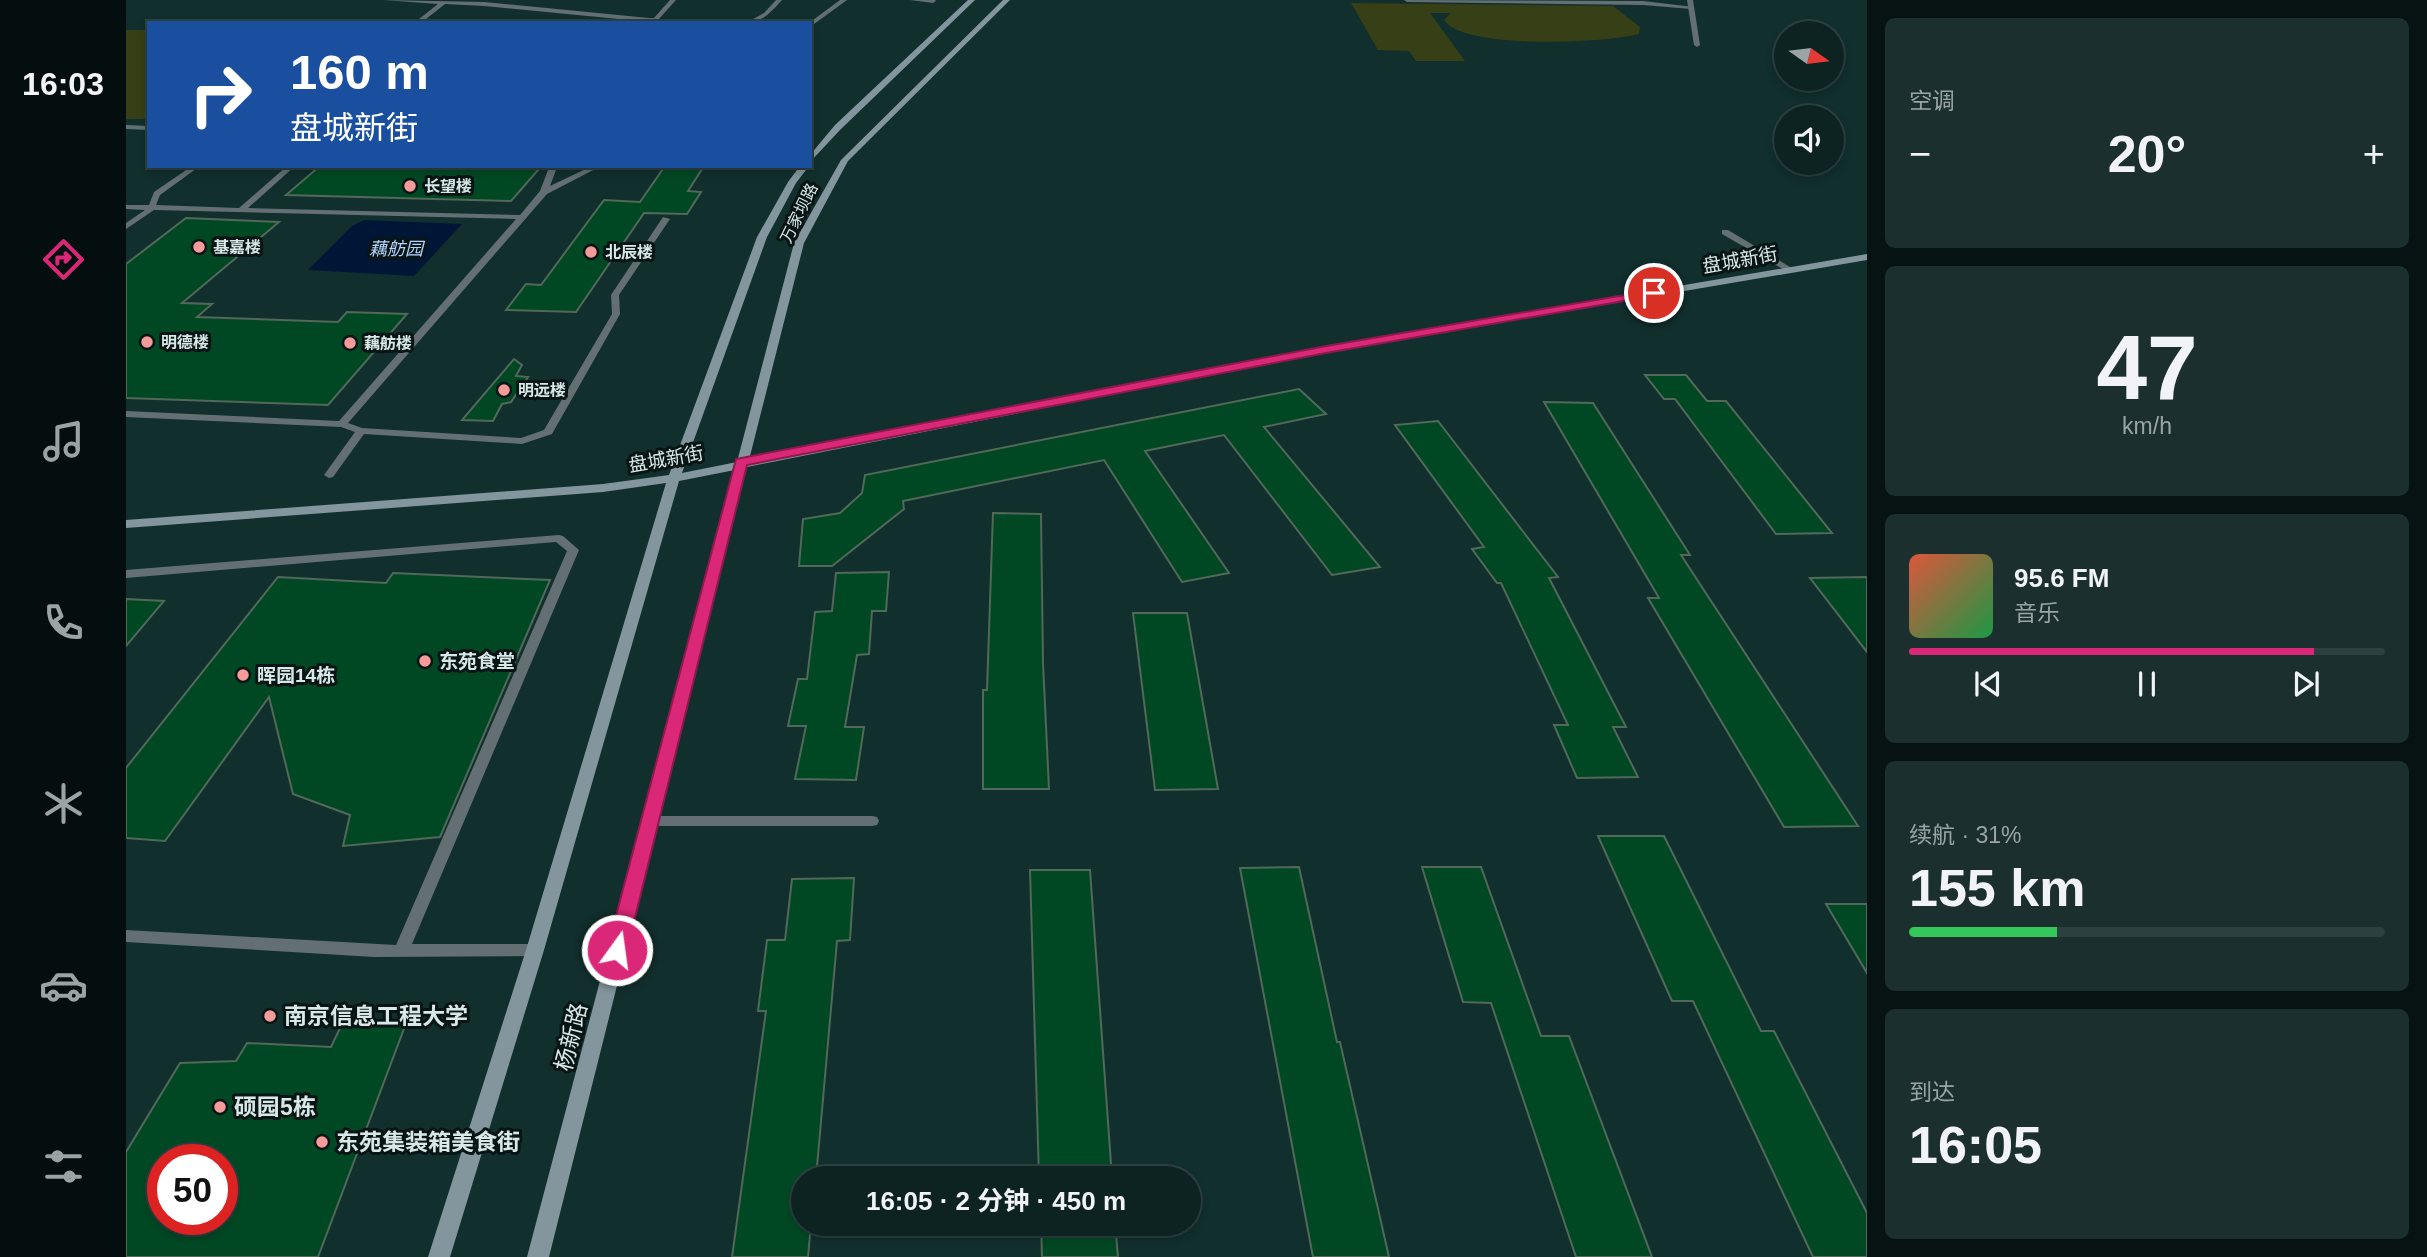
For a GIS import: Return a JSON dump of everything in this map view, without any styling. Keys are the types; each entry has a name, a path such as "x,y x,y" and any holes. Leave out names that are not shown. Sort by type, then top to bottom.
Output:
{"main road":[{"name":"万家坝路","path":"812,158 838,127 972,0"},
{"name":"万家坝路","path":"740,462 799,243 845,160 1007,0"},
{"name":"万家坝路","path":"674,478 762,237 792,182 803,168"},
{"name":"盘城新街","path":"126,524 603,488 674,478 740,462 1312,352 1867,257"},
{"name":"杨新路","path":"538,1257 740,462"},
{"path":"439,1257 535,950 674,478"}],"street":[{"path":"1690,4 1697,45"}],"lane":[{"path":"386,0 497,5 649,20 656,19 673,0"},
{"path":"419,21 449,0"},
{"path":"753,21 766,15 779,0"},
{"path":"812,24 844,0"},
{"path":"912,0 933,1"},
{"path":"1407,0 1690,4"},
{"path":"126,127 147,128"},
{"path":"126,227 151,209 157,194 194,168"},
{"path":"241,210 290,168"},
{"path":"342,424 524,217 544,192 550,168"},
{"path":"544,192 594,168"},
{"path":"126,207 524,217"},
{"path":"126,414 342,424 361,431 522,441 548,432 616,314 615,295 666,219"},
{"path":"1725,232 1791,270"},
{"path":"329,475 361,431"},
{"path":"126,574 559,538 573,550 401,951"},
{"path":"649,821 872,821"},
{"path":"126,936 401,951 535,950"}],"green space":[{"path":"1351,3 1613,6 1640,27 1639,34 1597,40 1505,40 1456,30 1444,20 1451,13 1430,13 1465,61 1416,61 1409,51 1378,50"},
{"path":"126,30 147,30 147,119 126,119"}],"water":[{"name":"藕舫园","path":"364,220 462,224 414,276 308,270 352,226"}],"building":[{"name":"长望楼","path":"318,168 539,169 511,201 286,195"},
{"name":"北辰楼","path":"664,168 703,168 688,191 701,192 687,214 644,213 576,312 506,310 526,284 541,285 604,200 640,202"},
{"path":"186,218 279,222 182,303 212,304 197,317 338,322 347,312 407,314 328,405 126,398 126,264"},
{"name":"明远楼","path":"514,359 522,365 516,376 528,377 511,402 502,404 493,421 462,420"},
{"path":"1645,375 1686,375 1707,401 1726,401 1832,533 1776,534 1675,399 1664,399"},
{"path":"1299,389 1326,414 1264,427 1380,567 1332,575 1224,435 1145,451 1229,573 1182,582 1104,460 903,501 904,509 832,566 799,566 803,519 840,513 862,493 865,475"},
{"path":"1544,402 1593,403 1690,555 1681,555 1858,826 1784,827 1648,598 1659,598"},
{"path":"1438,421 1558,577 1549,578 1626,727 1613,727 1638,777 1577,778 1554,725 1568,725 1501,583 1497,583 1472,549 1484,547 1395,425"},
{"path":"993,513 1041,514 1043,663 1049,789 983,789 983,690 987,690"},
{"path":"889,572 886,611 872,611 869,654 857,655 845,727 864,727 856,780 795,779 806,726 788,726 798,679 807,679 815,612 832,611 836,573"},
{"name":"东苑食堂","path":"393,573 550,580 440,837 343,846 350,815 293,794 269,697 165,841 126,838 126,768 278,577 386,583"},
{"path":"1867,577 1867,652 1810,578"},
{"path":"126,599 164,601 126,646"},
{"path":"1133,613 1187,613 1218,789 1155,790"},
{"path":"1598,836 1664,836 1761,1031 1774,1031 1867,1213 1867,1257 1813,1257 1693,1001 1672,1001"},
{"path":"1299,867 1337,1042 1340,1042 1389,1257 1313,1257 1240,868"},
{"path":"1422,867 1481,867 1541,1036 1569,1036 1652,1257 1576,1257 1491,1003 1463,1002"},
{"path":"1030,870 1090,870 1111,1166 1039,1166"},
{"path":"854,878 850,940 837,941 817,1166 791,1166 791,1236 810,1236 808,1257 732,1257 766,1011 758,1011 767,940 785,940 792,879"},
{"path":"1826,904 1867,904 1867,973"},
{"path":"341,1026 405,1026 318,1257 126,1257 126,1152 180,1063 236,1061 247,1043 331,1047"},
{"path":"1041,1236 1116,1236 1118,1257 1042,1257"}],"place":[{"name":"长望楼","path":"410,186"},
{"name":"基嘉楼","path":"199,247"},
{"name":"北辰楼","path":"591,252"},
{"name":"明德楼","path":"147,342"},
{"name":"藕舫楼","path":"350,343"},
{"name":"明远楼","path":"504,390"},
{"name":"东苑食堂","path":"425,661"},
{"name":"晖园14栋","path":"243,675"},
{"name":"南京信息工程大学","path":"270,1016"},
{"name":"硕园5栋","path":"220,1107"},
{"name":"东苑集装箱美食街","path":"322,1142"}],"route":[{"path":"617,950 740,462 1326,349 1654,293"}]}
